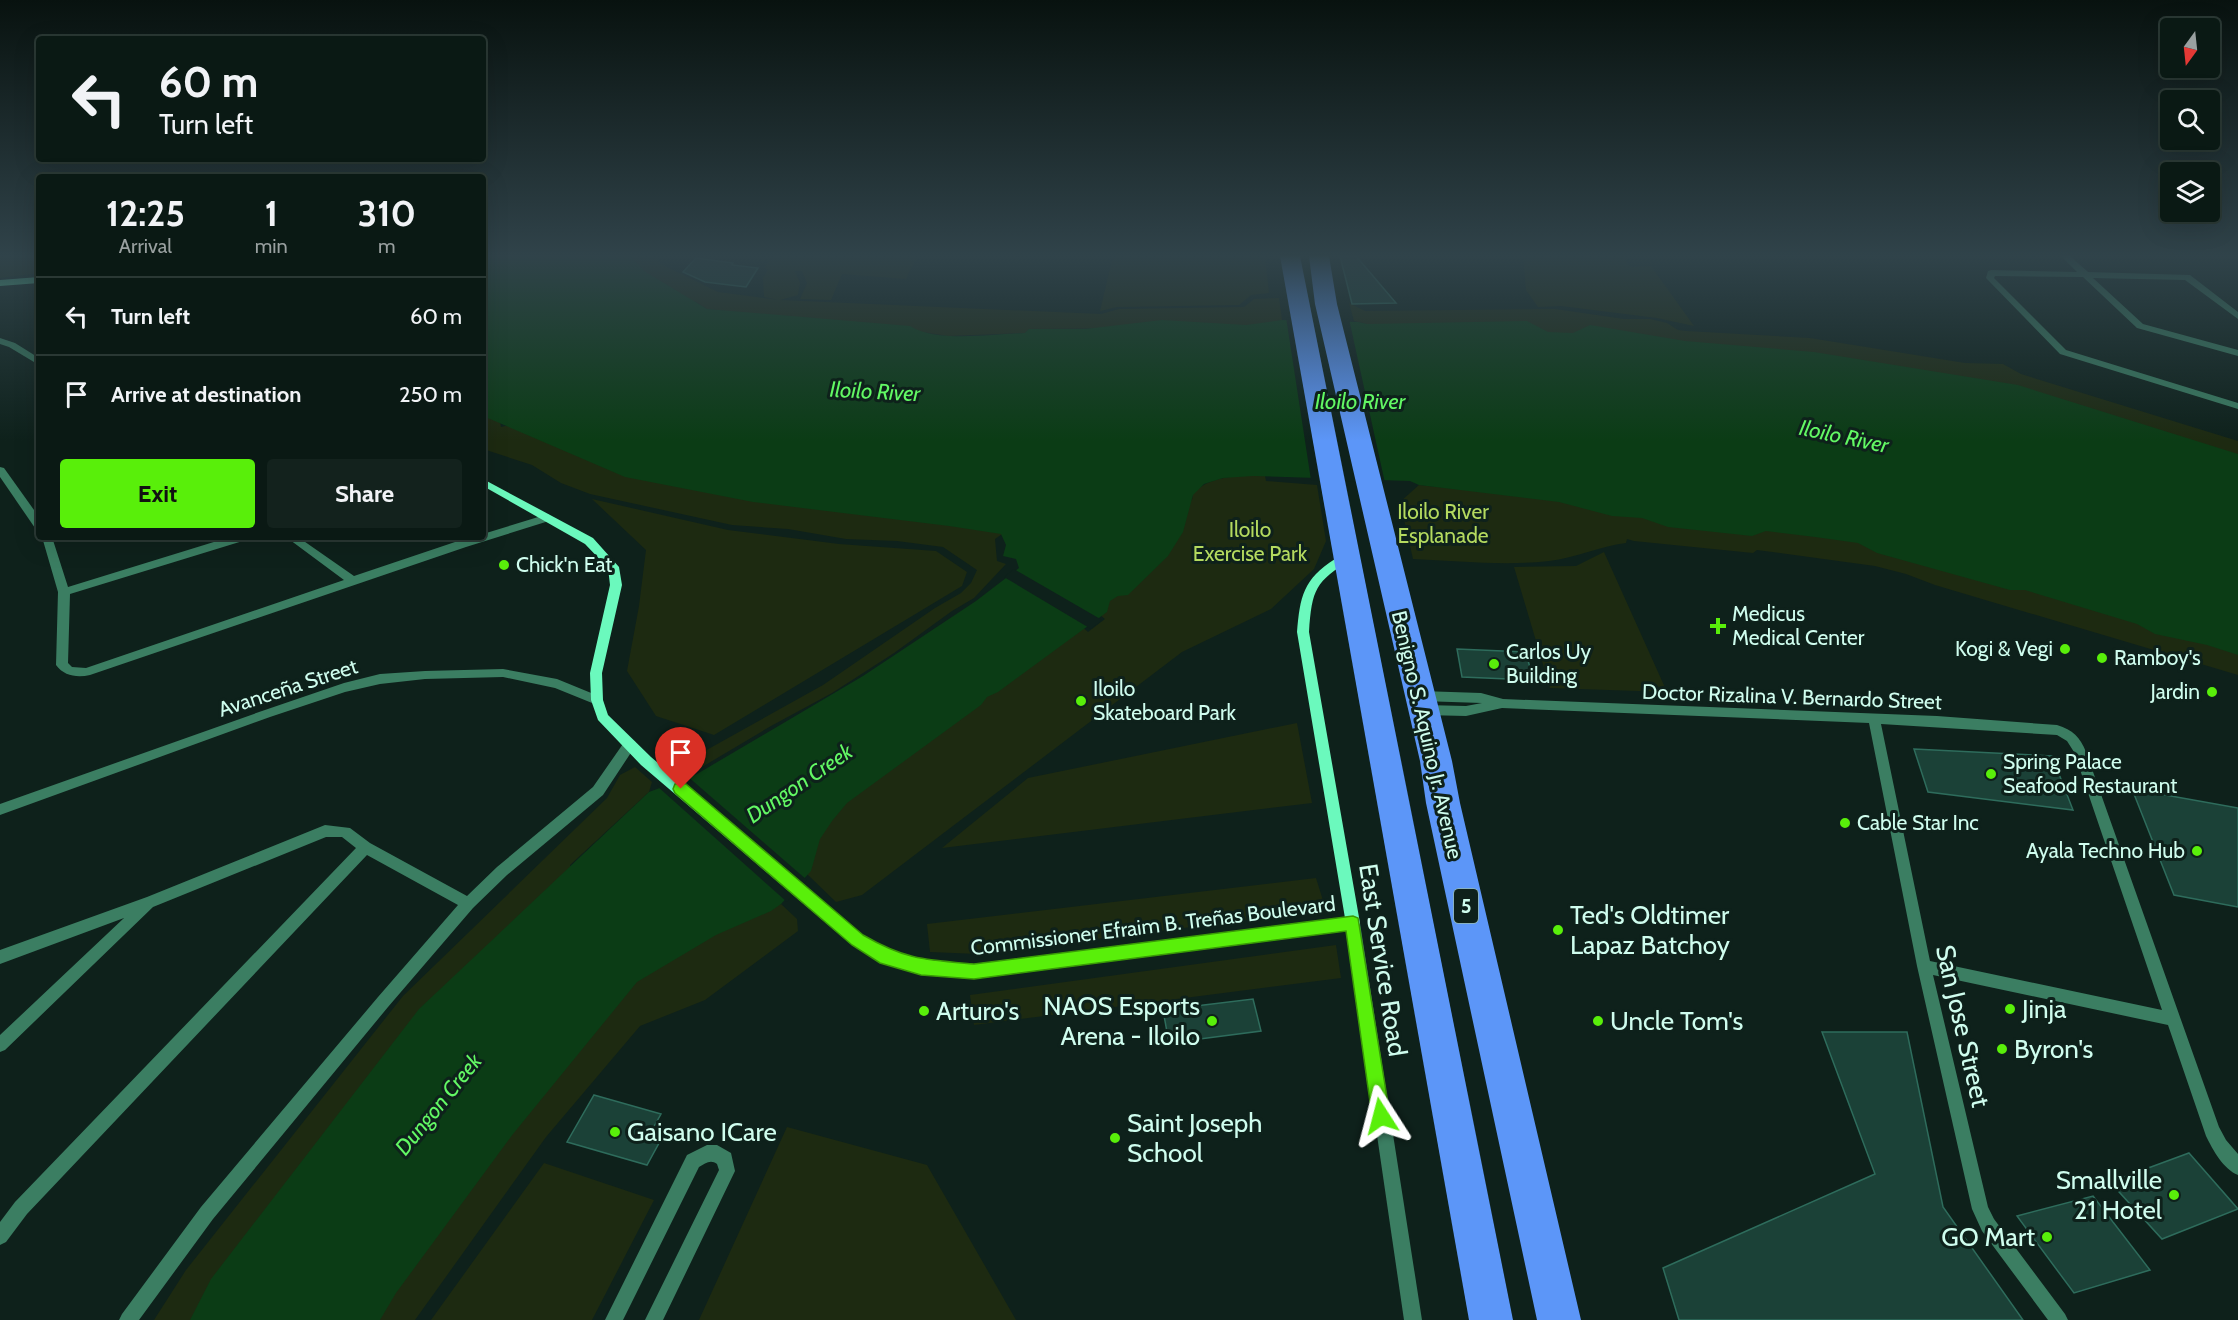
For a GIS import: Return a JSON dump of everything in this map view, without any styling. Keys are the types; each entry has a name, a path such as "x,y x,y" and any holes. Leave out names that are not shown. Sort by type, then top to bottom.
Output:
{"highway":[{"name":"Benigno S. Aquino Jr. Avenue","path":"1303,318 1491,1320"},
{"name":"Benigno S. Aquino Jr. Avenue","path":"1330,318 1422,703 1482,985 1559,1320"}],"main road":[{"name":"Commissioner Efraim B. Treñas Boulevard","path":"486,484 589,541 613,567 616,585 596,673 597,700 602,717 630,745 831,920 857,940 886,957 921,968 974,971 1353,923"},
{"name":"East Service Road","path":"1348,556 1323,571 1308,590 1303,632 1353,923"}],"street":[{"path":"2029,318 2063,352 2238,406"},
{"path":"2131,318 2140,326 2238,353"},
{"path":"0,340 36,360"},
{"path":"0,470 36,521"},
{"path":"486,538 548,518"},
{"path":"51,540 64,592 62,665 69,671 86,672 480,540"},
{"path":"64,592 232,540"},
{"path":"295,540 353,581"},
{"name":"Avanceña Street","path":"0,810 266,714 344,688 380,679 425,675 503,673 529,676 557,684 597,700"},
{"name":"Doctor Rizalina V. Bernardo Street","path":"1422,703 1466,711 1503,704 1874,719 2057,730 2068,733 2076,741 2173,1018"},
{"name":"San Jose Street","path":"1874,719 1924,966 1980,1209 1988,1225 2059,1320"},
{"path":"128,1320 207,1214 376,1010 468,904 502,871 598,791 630,745"},
{"path":"0,957 152,901 325,831 345,832 365,847 468,904"},
{"path":"0,1236 21,1208 365,847"},
{"path":"0,1045 152,901"},
{"name":"East Service Road","path":"1353,923 1413,1320"},
{"path":"1924,966 2173,1018 2212,1130 2220,1146 2238,1167"},
{"path":"614,1320 693,1161 707,1153 717,1153 724,1159 727,1171 654,1320"}],"green space":[{"path":"794,318 1282,318 1282,320 1279,321 1279,327 1029,329 1025,333 948,336 889,327"},
{"path":"1353,318 1650,319 1667,323 1678,330 1810,338 1965,363 2003,364 2021,374 2238,441 2238,460 1378,331 1367,324 1354,321"},
{"path":"1654,318 1688,318 1694,326"},
{"path":"486,400 498,412 501,427 537,419 1015,525 995,539 997,561 1006,564 974,598 832,693 697,770 672,752 659,737 674,729 687,742 703,752 823,685 935,608 961,593 971,583 977,570 943,547 897,541 846,539 788,529 732,525 590,494 561,483 532,465 486,450"},
{"name":"Iloilo Exercise Park","path":"1242,476 1265,476 1266,481 1317,485 1326,541 1314,569 1271,609 1182,652 862,895 836,902 777,845 1080,625 1088,632 1105,619 1089,606 1183,502 1192,500 1193,494 1209,482"},
{"name":"Iloilo River Esplanade","path":"1419,485 1809,526 2238,643 2238,675 1875,566 1757,550 1753,553 1627,539 1626,543 1549,561 1498,563 1413,559 1400,502"},
{"path":"592,499 728,530 839,544 936,551 967,572 962,586 714,735 656,716 627,671 646,550"},
{"path":"1604,552 1667,692 1550,688 1514,567 1576,566"},
{"path":"1297,723 1312,803 942,848 1028,778"},
{"path":"635,767 652,782 649,792 570,865 572,875 259,1320 154,1320 186,1270 403,996 607,798 620,775"},
{"path":"1316,878 1326,910 978,954 930,952 927,924"},
{"path":"781,904 797,919 798,931 705,1000 640,1026 546,1137 415,1320 346,1320 576,986"},
{"path":"1336,945 1341,978 974,1025 970,995"},
{"path":"787,1127 927,1165 1016,1320 699,1320"},
{"path":"544,1163 654,1200 592,1320 431,1320"}],"water":[{"path":"486,318 810,318 910,326 921,331 950,336 1025,333 1029,329 1085,329 1162,320 1246,325 1282,320 1367,324 1527,321 1548,332 1573,333 1590,325 1685,341 1814,352 2018,385 2238,454 2238,655 2207,645 2155,634 2137,624 2025,590 2010,590 1877,553 1858,543 1766,531 1752,536 1668,527 1642,518 1612,516 1559,502 1419,485 1410,481 1253,476 1223,478 1204,484 1193,495 1183,532 1168,556 1128,595 1118,596 1110,601 1107,612 998,692 987,697 981,705 847,803 820,839 811,871 781,904 771,911 716,935 637,982 513,1134 396,1293 380,1320 190,1320 211,1279 419,1009 649,792 697,774 863,676 976,601 1019,568 1016,559 1003,556 1006,545 1001,534 753,502 625,477 486,417"}],"pier":[{"path":"1286,318 1349,319 1385,483 1311,480"},
{"path":"1014,569 1102,620 1091,629 1004,577"},
{"path":"686,775 807,880 787,902 657,786"}],"building":[{"name":"Carlos Uy Building","path":"1457,649 1526,652 1533,680 1462,677"},
{"name":"Spring Palace Seafood Restaurant","path":"1914,749 2052,756 2073,810 1928,792"},
{"name":"Ayala Techno Hub","path":"2132,789 2238,808 2238,907 2174,895"},
{"name":"NAOS Esports Arena - Iloilo","path":"1253,999 1261,1031 1169,1043 1163,1010"},
{"path":"1822,1032 1907,1032 1943,1207 2023,1320 1679,1320 1663,1268 1875,1174"},
{"name":"Gaisano ICare","path":"594,1095 661,1114 652,1130 664,1134 647,1165 567,1142"},
{"name":"Smallville 21 Hotel","path":"2189,1153 2238,1209 2162,1239 2110,1182"},
{"path":"2093,1196 2150,1270 2074,1293 2017,1216"}],"place":[{"name":"Chick'n Eat","path":"504,565"},
{"name":"Medicus Medical Center","path":"1718,626"},
{"name":"Kogi & Vegi","path":"2065,649"},
{"name":"Ramboy's","path":"2102,658"},
{"name":"Carlos Uy Building","path":"1494,664"},
{"name":"Jardin","path":"2212,692"},
{"name":"Iloilo Skateboard Park","path":"1081,701"},
{"name":"Spring Palace Seafood Restaurant","path":"1991,774"},
{"name":"Cable Star Inc","path":"1845,823"},
{"name":"Ayala Techno Hub","path":"2197,851"},
{"name":"Ted's Oldtimer Lapaz Batchoy","path":"1558,930"},
{"name":"Jinja","path":"2010,1009"},
{"name":"Arturo's","path":"924,1011"},
{"name":"NAOS Esports Arena - Iloilo","path":"1212,1021"},
{"name":"Uncle Tom's","path":"1598,1021"},
{"name":"Byron's","path":"2002,1049"},
{"name":"Gaisano ICare","path":"615,1132"},
{"name":"Saint Joseph School","path":"1115,1138"},
{"name":"Smallville 21 Hotel","path":"2174,1195"},
{"name":"GO Mart","path":"2047,1237"}],"route":[{"path":"681,789 857,940 886,957 921,968 974,971 1353,923 1381,1116"}],"water label":[{"name":"Iloilo River","path":"875,391"},
{"name":"Iloilo River","path":"1360,401"},
{"name":"Iloilo River","path":"1844,436"},
{"name":"Dungon Creek","path":"799,783"},
{"name":"Dungon Creek","path":"438,1104"}]}
